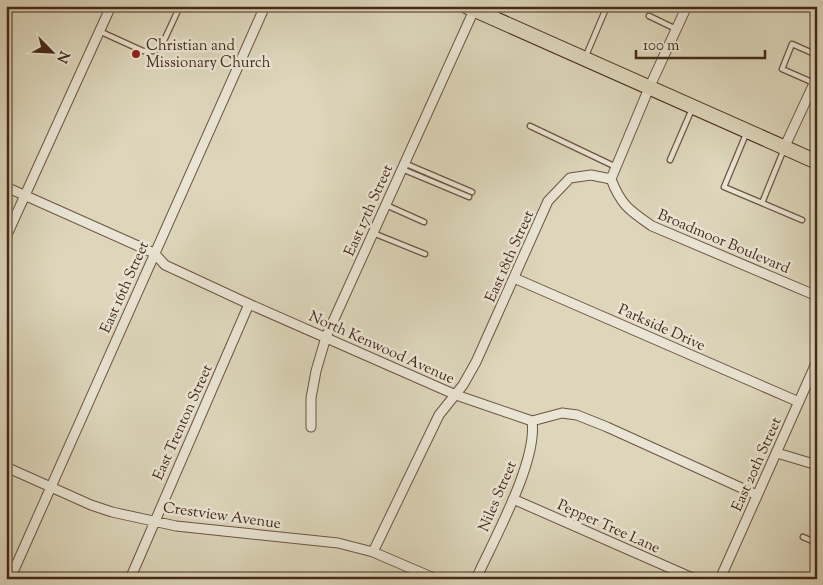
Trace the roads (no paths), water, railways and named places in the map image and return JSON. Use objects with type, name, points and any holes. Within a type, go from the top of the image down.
[{"type":"main road","points":[[470,8],[817,162]]},
{"type":"street","points":[[6,238],[111,6]]},
{"type":"street","name":"East 16th Street","points":[[10,579],[265,6]]},
{"type":"street","points":[[611,179],[649,88],[687,6]]},
{"type":"street","name":"East 17th Street","points":[[311,427],[311,398],[316,371],[326,337],[386,205],[470,8]]},
{"type":"street","points":[[784,148],[815,80]]},
{"type":"street","name":"East 18th Street","points":[[373,552],[426,438],[439,415],[456,394],[476,362],[548,200],[570,178],[591,175],[611,179]]},
{"type":"street","name":"Broadmoor Boulevard","points":[[611,179],[617,195],[627,209],[652,226],[817,296]]},
{"type":"street","name":"North Kenwood Avenue","points":[[6,187],[154,253],[165,265],[249,304],[456,394],[532,421]]},
{"type":"street","name":"Parkside Drive","points":[[514,278],[799,402]]},
{"type":"street","name":"East Trenton Street","points":[[130,579],[249,304]]},
{"type":"street","name":"East 20th Street","points":[[720,579],[817,361]]},
{"type":"street","points":[[532,421],[562,413],[577,415],[757,495]]},
{"type":"street","name":"Niles Street","points":[[476,579],[512,499],[532,445],[532,421]]},
{"type":"street","points":[[777,453],[817,465]]},
{"type":"street","name":"Crestview Avenue","points":[[6,467],[91,505],[112,512],[176,526],[338,544],[373,552],[436,579]]},
{"type":"street","name":"Pepper Tree Lane","points":[[512,499],[695,579]]},
{"type":"lane","points":[[100,31],[143,51],[155,51],[161,47],[180,6]]},
{"type":"lane","points":[[585,59],[607,6]]},
{"type":"lane","points":[[649,16],[676,29]]},
{"type":"lane","points":[[815,80],[782,69],[792,44],[817,55]]},
{"type":"lane","points":[[670,160],[693,107]]},
{"type":"lane","points":[[530,126],[616,167]]},
{"type":"lane","points":[[747,132],[724,187],[802,220]]},
{"type":"lane","points":[[762,203],[784,148]]},
{"type":"lane","points":[[403,166],[472,192]]},
{"type":"lane","points":[[403,166],[469,197]]},
{"type":"lane","points":[[386,205],[424,222]]},
{"type":"lane","points":[[373,233],[425,254]]},
{"type":"lane","points":[[803,537],[817,544]]},
{"type":"place","name":"Christian and Missionary Church","points":[[136,54]]}]
